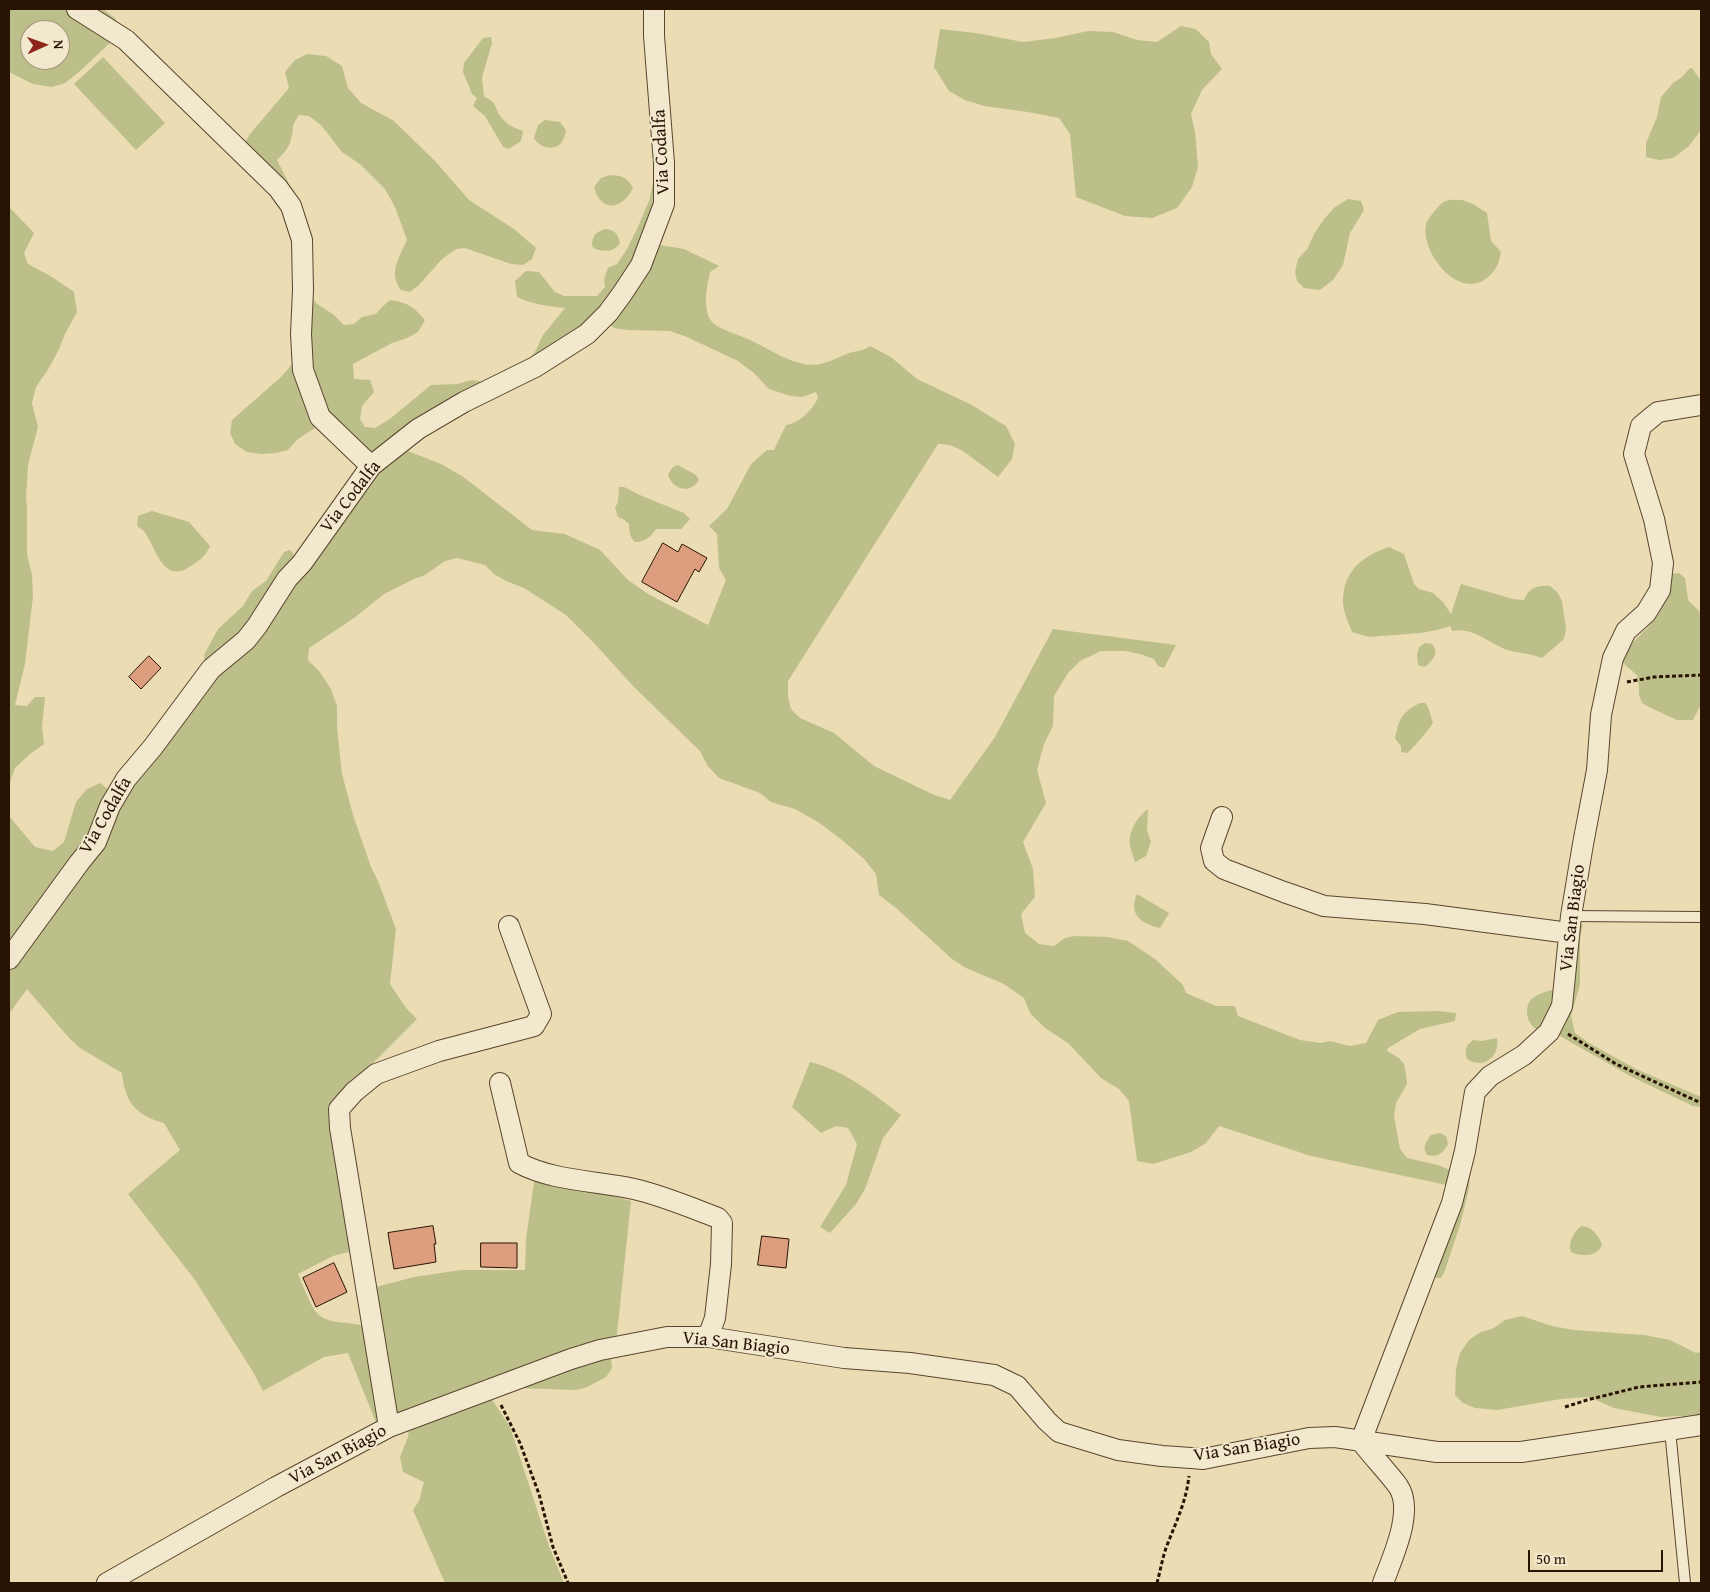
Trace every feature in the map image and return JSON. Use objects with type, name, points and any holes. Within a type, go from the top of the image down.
[{"type":"street","points":[[77,9],[126,40],[278,188],[291,206],[302,240],[303,290],[301,334],[303,370],[320,417],[371,466]]},
{"type":"street","name":"Via Codalfa","points":[[9,959],[96,842],[110,806],[126,779],[211,669],[246,640],[257,626],[287,578],[302,563],[371,466],[418,429],[464,402],[535,367],[586,334],[608,313],[627,287],[641,265],[664,204],[664,163],[654,36],[654,9]]},
{"type":"street","name":"Via San Biagio","points":[[1360,1441],[1452,1203],[1465,1151],[1475,1092],[1490,1076],[1524,1055],[1549,1032],[1562,1006],[1570,924],[1597,770],[1600,715],[1613,658],[1626,631],[1646,614],[1660,590],[1663,563],[1654,519],[1634,454],[1641,426],[1658,412],[1701,405]]},
{"type":"street","points":[[1222,817],[1211,848],[1214,861],[1224,869],[1324,906],[1570,924]]},
{"type":"street","points":[[389,1427],[340,1128],[339,1109],[354,1092],[376,1074],[439,1050],[534,1026],[541,1014],[509,926]]},
{"type":"street","points":[[500,1083],[518,1163],[550,1174],[636,1190],[718,1218],[722,1224],[721,1264],[715,1318],[708,1337]]},
{"type":"street","name":"Via San Biagio","points":[[107,1583],[276,1487],[389,1427],[600,1350],[667,1337],[708,1337],[844,1358],[910,1363],[994,1375],[1017,1386],[1059,1432],[1118,1450],[1162,1456],[1203,1459],[1309,1438],[1335,1437],[1437,1452],[1521,1452],[1701,1425]]},
{"type":"street","points":[[1360,1441],[1399,1488],[1404,1502],[1404,1517],[1397,1544],[1383,1583]]},
{"type":"lane","points":[[1570,924],[1701,917]]},
{"type":"lane","points":[[1670,1430],[1684,1583]]},
{"type":"path","points":[[1607,686],[1654,677],[1701,675]]},
{"type":"path","points":[[1553,1024],[1616,1064],[1701,1103]]},
{"type":"path","points":[[1565,1407],[1639,1388],[1701,1382]]},
{"type":"path","points":[[491,1390],[504,1410],[520,1443],[568,1583]]},
{"type":"path","points":[[1157,1583],[1166,1548],[1187,1494],[1191,1458]]},
{"type":"green space","points":[[9,9],[103,9],[116,19],[113,40],[65,83],[52,87],[33,84],[9,72]]},
{"type":"green space","points":[[1181,26],[1196,29],[1209,42],[1211,54],[1222,69],[1202,90],[1191,114],[1195,132],[1198,167],[1192,187],[1177,208],[1152,218],[1125,216],[1076,197],[1070,134],[1059,118],[984,106],[965,100],[949,91],[934,67],[940,29],[976,33],[1023,42],[1056,38],[1088,31],[1113,32],[1137,40],[1157,42]]},
{"type":"green space","points":[[491,37],[492,43],[482,77],[484,97],[494,103],[506,123],[523,131],[521,141],[509,149],[503,147],[485,116],[473,106],[477,98],[472,94],[463,72],[464,63],[483,38]]},
{"type":"green space","points":[[307,54],[326,56],[342,66],[348,88],[361,103],[394,121],[436,162],[469,200],[514,229],[536,248],[532,259],[523,265],[511,264],[465,248],[456,249],[442,259],[419,285],[410,292],[401,290],[395,277],[395,271],[398,259],[407,240],[395,207],[385,189],[361,165],[342,152],[321,125],[309,116],[299,115],[296,119],[289,145],[277,160],[288,182],[285,188],[244,144],[250,134],[289,88],[285,72],[295,60]]},
{"type":"green space","points":[[103,57],[165,123],[136,150],[74,84]]},
{"type":"green space","points":[[1692,68],[1701,81],[1701,130],[1689,146],[1673,158],[1659,160],[1646,157],[1646,143],[1657,117],[1661,97],[1673,83]]},
{"type":"green space","points":[[545,120],[560,122],[566,130],[562,142],[556,147],[545,147],[534,138],[538,125]]},
{"type":"green space","points":[[658,158],[662,203],[646,243],[596,320],[525,366],[535,352],[543,335],[565,308],[547,306],[517,297],[515,281],[526,271],[539,272],[555,292],[564,296],[597,296],[605,287],[604,279],[608,268],[617,264],[637,229],[649,201]]},
{"type":"green space","points":[[610,175],[624,178],[633,188],[623,201],[618,204],[607,205],[597,195],[594,187],[601,178]]},
{"type":"green space","points":[[1348,199],[1361,201],[1364,210],[1350,233],[1343,265],[1333,280],[1320,290],[1304,288],[1297,281],[1295,272],[1298,259],[1308,248],[1314,234],[1325,218],[1335,207]]},
{"type":"green space","points":[[1448,200],[1462,200],[1473,204],[1487,213],[1491,241],[1501,252],[1493,273],[1476,283],[1464,283],[1453,278],[1443,270],[1429,247],[1426,235],[1426,223],[1440,205]]},
{"type":"green space","points":[[10,208],[34,233],[24,253],[28,264],[74,292],[77,312],[49,368],[36,387],[32,403],[38,427],[28,465],[26,497],[27,554],[32,575],[33,596],[25,664],[15,705],[27,706],[35,697],[45,697],[42,726],[44,744],[15,768],[9,785]]},
{"type":"green space","points":[[605,229],[616,233],[620,243],[615,248],[609,250],[595,249],[592,246],[594,237]]},
{"type":"green space","points":[[660,245],[684,249],[719,266],[710,272],[706,299],[707,313],[714,324],[785,358],[803,364],[824,363],[870,346],[891,357],[917,379],[970,404],[1006,426],[1015,444],[1012,459],[998,477],[963,451],[950,445],[938,444],[788,681],[788,697],[791,709],[800,718],[834,733],[874,766],[932,794],[950,800],[995,737],[1053,629],[1176,645],[1164,668],[1158,666],[1154,659],[1140,654],[1125,651],[1101,651],[1080,661],[1068,673],[1054,696],[1053,726],[1044,744],[1037,770],[1046,803],[1023,842],[1033,869],[1035,897],[1021,914],[1025,933],[1039,944],[1054,946],[1065,938],[1075,936],[1107,937],[1128,941],[1155,959],[1183,985],[1186,993],[1216,1006],[1235,1006],[1238,1016],[1300,1040],[1321,1043],[1330,1041],[1350,1046],[1366,1043],[1378,1020],[1398,1012],[1438,1011],[1456,1013],[1455,1021],[1420,1029],[1388,1048],[1387,1051],[1399,1058],[1404,1064],[1406,1074],[1407,1084],[1396,1103],[1394,1116],[1400,1149],[1407,1158],[1438,1165],[1452,1171],[1451,1186],[1311,1156],[1219,1126],[1206,1143],[1191,1152],[1153,1164],[1137,1161],[1129,1101],[1119,1089],[1101,1078],[1068,1043],[1045,1028],[1030,1013],[1024,998],[1004,984],[966,968],[952,959],[879,895],[876,874],[864,859],[818,822],[795,809],[771,802],[760,793],[719,778],[707,765],[700,751],[634,687],[566,615],[524,588],[494,574],[485,565],[457,558],[445,561],[425,575],[384,594],[354,618],[309,648],[308,660],[319,671],[331,689],[337,706],[337,727],[342,774],[353,815],[371,867],[396,929],[390,984],[406,1008],[417,1019],[334,1102],[356,1250],[333,1256],[298,1274],[312,1306],[325,1319],[358,1324],[370,1328],[379,1430],[348,1353],[324,1357],[263,1391],[195,1280],[128,1194],[180,1150],[164,1123],[146,1116],[133,1106],[123,1083],[122,1073],[80,1048],[27,989],[9,1014],[9,967],[140,770],[360,483],[400,448],[441,464],[462,476],[532,530],[565,534],[600,550],[628,580],[648,594],[708,625],[726,580],[719,568],[717,534],[709,526],[727,509],[751,464],[767,450],[774,450],[786,425],[796,422],[805,415],[818,398],[816,392],[802,397],[791,396],[769,389],[754,373],[738,361],[687,337],[670,331],[614,328],[607,323],[640,279]]},
{"type":"green space","points":[[312,298],[344,325],[354,324],[362,317],[376,314],[390,300],[410,306],[425,320],[418,332],[392,343],[353,364],[354,379],[370,380],[374,392],[362,406],[360,419],[365,427],[375,428],[391,418],[431,385],[457,384],[472,380],[484,382],[372,464],[321,424],[298,439],[288,450],[261,454],[247,452],[235,444],[230,433],[232,420],[281,377],[294,362]]},
{"type":"green space","points":[[678,465],[696,475],[699,480],[695,485],[686,489],[673,483],[668,474],[673,467]]},
{"type":"green space","points":[[619,487],[624,487],[684,513],[690,519],[681,529],[656,529],[647,538],[635,542],[630,534],[629,524],[618,517],[615,508],[618,502]]},
{"type":"green space","points":[[152,511],[189,522],[210,546],[205,555],[182,571],[168,569],[162,564],[145,533],[137,526],[138,516]]},
{"type":"green space","points":[[1389,547],[1404,554],[1414,584],[1419,589],[1433,593],[1443,602],[1451,614],[1461,584],[1513,599],[1524,600],[1534,588],[1550,586],[1557,592],[1562,601],[1566,629],[1564,639],[1542,658],[1511,651],[1468,631],[1452,631],[1450,626],[1420,633],[1369,637],[1352,632],[1343,606],[1346,582],[1350,573],[1363,560]]},
{"type":"green space","points":[[290,550],[293,553],[294,561],[248,632],[205,662],[204,655],[218,629],[243,606],[252,591],[266,581],[284,552]]},
{"type":"green space","points":[[1679,573],[1685,578],[1688,600],[1701,613],[1701,704],[1693,720],[1677,720],[1642,703],[1639,695],[1637,675],[1623,663],[1630,646],[1659,614],[1666,595],[1668,574]]},
{"type":"green space","points":[[1425,643],[1432,644],[1435,654],[1425,667],[1418,665],[1417,655],[1419,647]]},
{"type":"green space","points":[[1420,703],[1425,703],[1428,707],[1433,723],[1407,753],[1401,752],[1401,746],[1395,739],[1398,726],[1402,717]]},
{"type":"green space","points":[[100,783],[111,792],[101,817],[9,950],[9,816],[35,847],[53,851],[64,842],[76,802],[87,789]]},
{"type":"green space","points":[[1148,809],[1147,830],[1151,842],[1146,856],[1135,862],[1130,846],[1130,835],[1140,816]]},
{"type":"green space","points":[[1137,894],[1169,913],[1160,928],[1147,924],[1138,917],[1134,907]]},
{"type":"green space","points":[[1583,924],[1580,938],[1580,985],[1571,1016],[1575,1033],[1636,1069],[1701,1097],[1701,1107],[1693,1106],[1632,1077],[1558,1035],[1574,932]]},
{"type":"green space","points":[[1561,988],[1540,1031],[1536,1029],[1527,1016],[1530,1002],[1539,994]]},
{"type":"green space","points":[[1497,1038],[1496,1051],[1489,1060],[1479,1063],[1467,1059],[1466,1048],[1473,1040],[1482,1041]]},
{"type":"green space","points":[[810,1062],[847,1077],[901,1115],[883,1138],[865,1189],[856,1204],[830,1233],[820,1227],[846,1185],[857,1144],[848,1128],[836,1126],[821,1133],[792,1107]]},
{"type":"green space","points":[[1440,1133],[1446,1136],[1448,1144],[1440,1154],[1434,1156],[1427,1155],[1425,1145],[1431,1135]]},
{"type":"green space","points":[[1467,1164],[1470,1172],[1469,1189],[1460,1225],[1444,1273],[1441,1278],[1436,1278],[1432,1274]]},
{"type":"green space","points":[[535,1175],[631,1201],[616,1343],[611,1356],[612,1368],[606,1377],[577,1390],[516,1388],[491,1398],[510,1427],[549,1546],[564,1583],[445,1583],[413,1510],[419,1501],[424,1482],[403,1472],[400,1457],[408,1437],[410,1418],[397,1421],[376,1287],[414,1277],[461,1270],[525,1270],[526,1239]]},
{"type":"green space","points":[[1581,1226],[1589,1228],[1594,1232],[1602,1244],[1594,1254],[1580,1255],[1571,1252],[1572,1238]]},
{"type":"green space","points":[[1522,1316],[1552,1326],[1574,1330],[1644,1335],[1670,1340],[1696,1353],[1701,1352],[1701,1415],[1661,1417],[1614,1408],[1589,1397],[1561,1399],[1497,1410],[1475,1408],[1463,1403],[1455,1395],[1456,1369],[1460,1353],[1469,1340],[1479,1333],[1494,1328],[1505,1320]]},
{"type":"building","points":[[663,543],[678,552],[682,544],[707,558],[699,572],[695,569],[677,602],[642,582]]},
{"type":"building","points":[[149,656],[161,668],[141,689],[129,677]]},
{"type":"building","points":[[433,1226],[436,1262],[394,1269],[388,1233]]},
{"type":"building","points":[[762,1236],[789,1239],[786,1268],[758,1265]]},
{"type":"building","points":[[481,1243],[517,1243],[517,1268],[481,1267]]},
{"type":"building","points":[[334,1263],[347,1292],[316,1307],[303,1278]]}]
